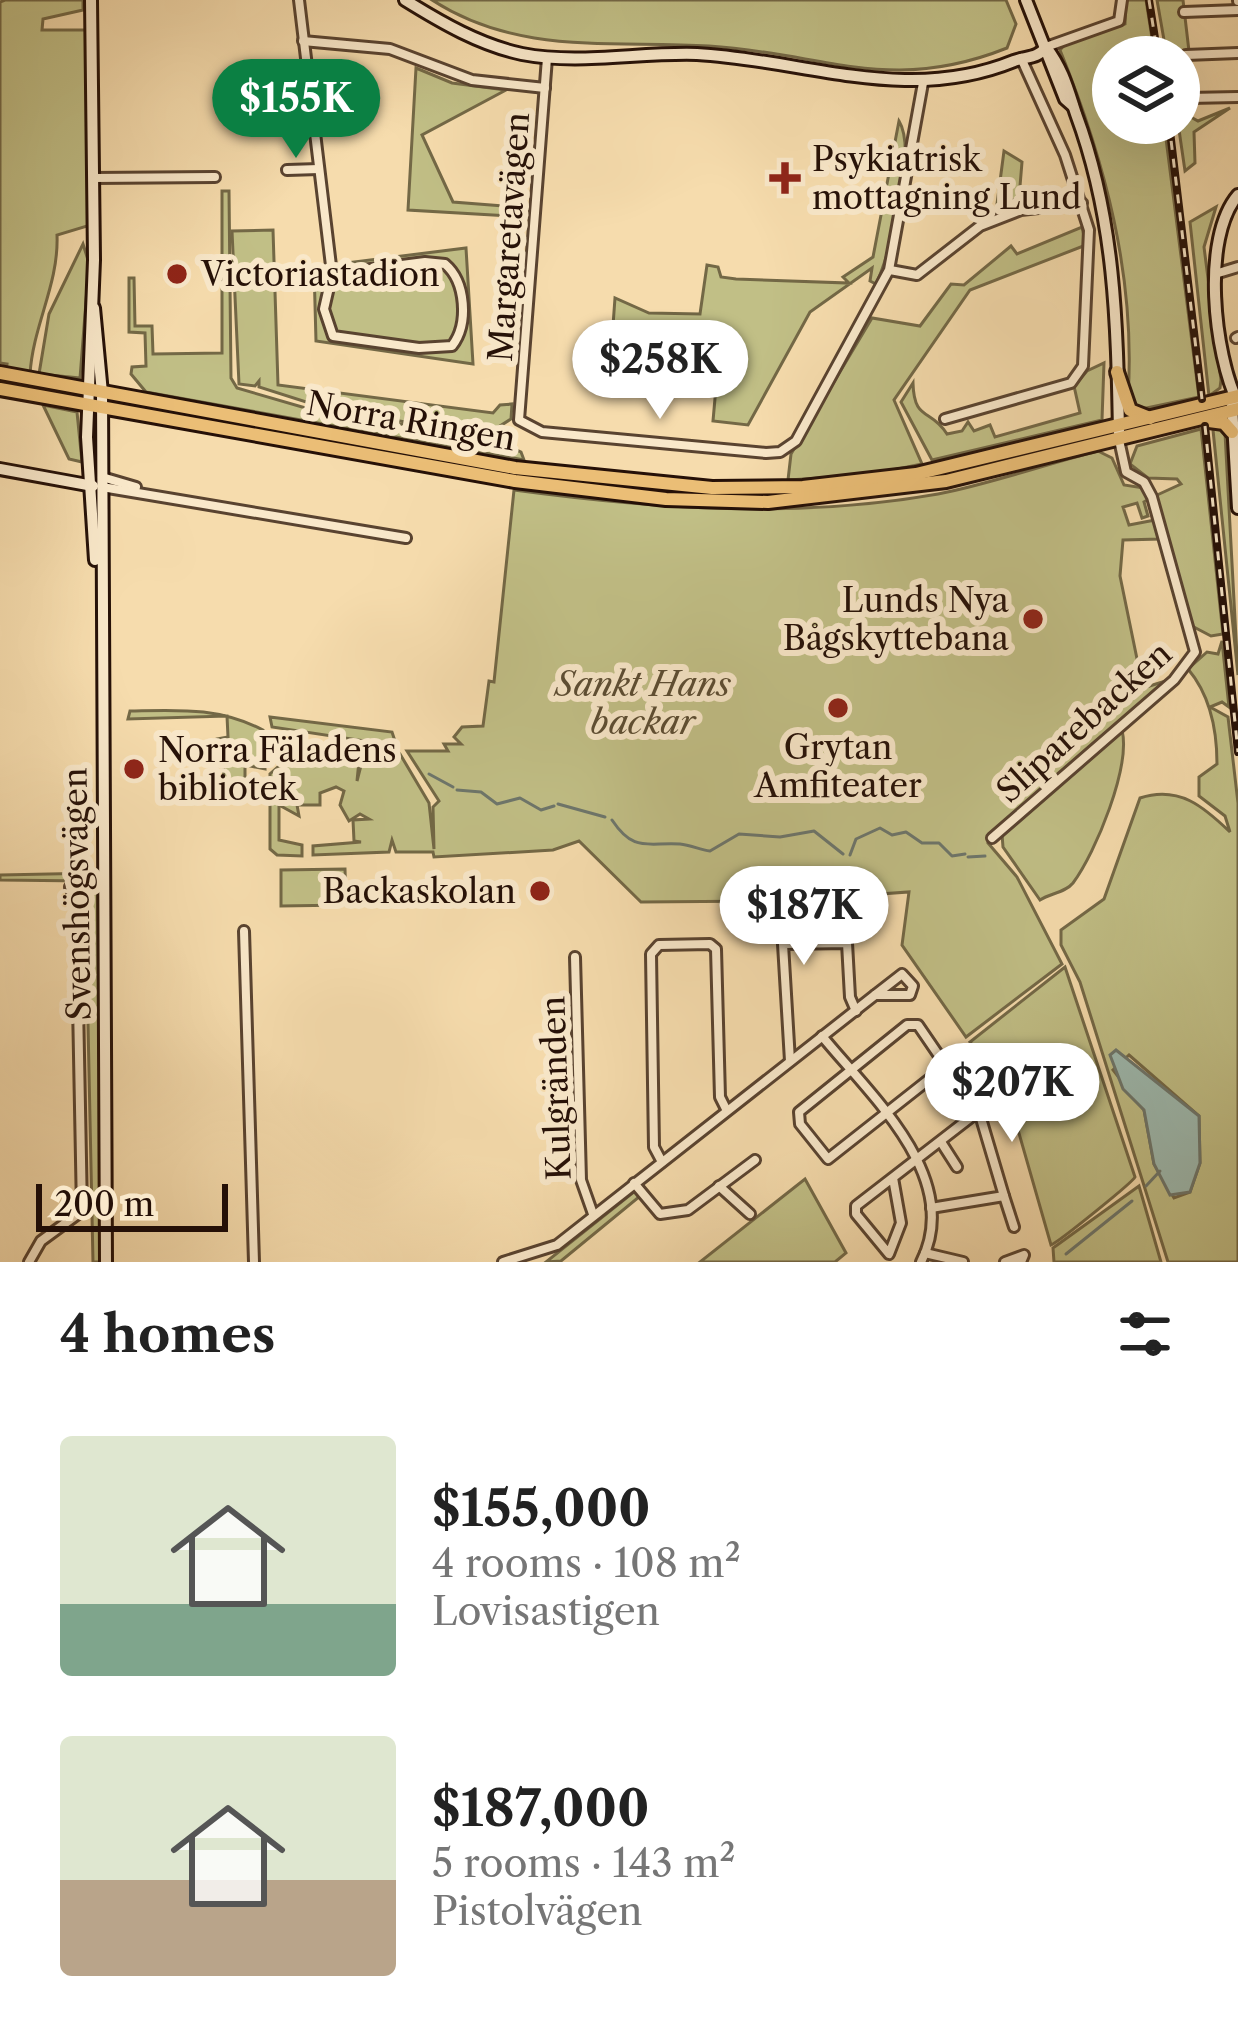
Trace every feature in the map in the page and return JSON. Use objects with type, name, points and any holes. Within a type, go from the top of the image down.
[{"type":"main road","name":"Svenshögsvägen","points":[[91,0],[95,399],[102,482],[99,576],[109,1262]]},
{"type":"main road","points":[[405,0],[484,42],[547,58],[700,55],[871,82],[962,79],[1046,47]]},
{"type":"main road","points":[[1026,0],[1065,99],[1073,106],[1107,211],[1119,433]]},
{"type":"main road","points":[[1238,195],[1218,227],[1214,274],[1236,403],[1232,432],[1238,508]]},
{"type":"main road","points":[[1117,372],[1130,410],[1151,418]]},
{"type":"main road","name":"Norra Ringen","points":[[0,373],[95,399],[528,483],[716,501],[859,496],[946,481],[1119,433],[1178,424],[1236,403]]},
{"type":"main road","name":"Norra Ringen","points":[[0,388],[95,399]]},
{"type":"main road","name":"Svenshögsvägen","points":[[95,399],[88,481],[99,576]]},
{"type":"main road","name":"Norra Ringen","points":[[1119,433],[1151,418],[1236,403]]},
{"type":"main road","points":[[1178,424],[1218,421],[1232,432]]},
{"type":"main road","points":[[0,469],[102,482]]},
{"type":"street","points":[[299,0],[332,274],[324,291],[326,321],[339,339],[441,350],[461,332],[459,281],[445,264],[332,274]]},
{"type":"street","points":[[1046,47],[1122,17],[1122,0]]},
{"type":"street","points":[[1184,12],[1238,4]]},
{"type":"street","points":[[304,41],[390,49],[472,80],[544,88]]},
{"type":"street","points":[[1200,54],[1238,53]]},
{"type":"street","name":"Margaretavägen","points":[[547,58],[519,420],[542,431],[780,452],[796,441],[889,270]]},
{"type":"street","points":[[945,419],[1062,386],[1081,373],[1090,248],[1082,203],[1023,58]]},
{"type":"street","points":[[922,83],[889,270],[917,275],[957,240],[1001,216],[1082,203]]},
{"type":"street","points":[[1200,98],[1238,97]]},
{"type":"street","points":[[287,170],[320,169]]},
{"type":"street","points":[[93,178],[215,176]]},
{"type":"street","points":[[1214,274],[1238,267]]},
{"type":"street","name":"Sliparebacken","points":[[992,838],[1174,680],[1195,652],[1152,497],[1144,482],[1126,472],[1119,433]]},
{"type":"street","points":[[102,482],[406,538]]},
{"type":"street","points":[[28,1262],[41,1241],[82,1211],[76,900],[70,887]]},
{"type":"street","points":[[244,931],[254,1262]]},
{"type":"street","points":[[790,1061],[782,944],[847,943],[850,998],[856,1011]]},
{"type":"street","points":[[662,1162],[654,1147],[651,954],[659,945],[710,944],[716,950],[720,1097],[726,1109]]},
{"type":"street","name":"Kulgränden","points":[[575,957],[581,1180],[593,1214]]},
{"type":"street","points":[[503,1262],[557,1245],[726,1109],[902,974],[914,990],[906,996],[875,995]]},
{"type":"street","points":[[907,1025],[918,1025],[946,1066],[885,1116],[835,1156],[825,1157],[796,1118],[907,1025]]},
{"type":"street","points":[[822,1036],[918,1159],[931,1208],[923,1257],[963,1262]]},
{"type":"street","points":[[893,1178],[901,1223],[890,1254],[855,1210],[893,1178],[980,1115],[1015,1227]]},
{"type":"street","points":[[941,1142],[957,1167]]},
{"type":"street","points":[[634,1184],[666,1216],[688,1210],[755,1160]]},
{"type":"street","points":[[719,1186],[750,1214]]},
{"type":"street","points":[[931,1208],[1004,1196]]},
{"type":"street","points":[[1005,1262],[1024,1255],[1022,1262]]},
{"type":"green space","points":[[83,0],[83,10],[43,19],[42,30],[91,30],[94,224],[57,235],[54,270],[30,374],[6,371],[7,364],[0,363],[0,2]]},
{"type":"green space","points":[[432,0],[1006,0],[1016,24],[1007,48],[965,62],[891,70],[709,46],[532,38],[465,18]]},
{"type":"green space","points":[[1126,0],[1146,0],[1152,36],[1092,36],[1092,138],[1060,50],[1066,43],[1125,24]]},
{"type":"green space","points":[[1157,0],[1183,0],[1187,36],[1163,36]]},
{"type":"green space","points":[[416,68],[452,83],[506,90],[422,135],[453,202],[530,208],[529,217],[408,210]]},
{"type":"green space","points":[[1230,108],[1200,128],[1200,120]]},
{"type":"green space","points":[[899,121],[904,135],[904,177],[895,226],[876,284],[870,281],[872,268],[810,312],[748,425],[713,421],[717,376],[610,367],[615,298],[649,313],[700,314],[707,265],[718,267],[721,277],[736,279],[849,283],[843,277],[873,257]]},
{"type":"green space","points":[[1094,144],[1167,144],[1199,397],[1137,410],[1128,397],[1122,264]]},
{"type":"green space","points":[[1181,144],[1194,144],[1195,163],[1185,171]]},
{"type":"green space","points":[[1004,151],[1022,162],[1019,198],[997,204]]},
{"type":"green space","points":[[222,191],[229,191],[231,378],[237,388],[309,409],[495,440],[521,452],[524,460],[146,392],[131,374],[132,367],[146,366],[145,333],[129,332],[129,278],[134,278],[135,326],[152,326],[153,354],[222,353]]},
{"type":"green space","points":[[1216,207],[1204,247],[1221,380],[1220,388],[1209,396],[1190,222]]},
{"type":"green space","points":[[1082,227],[1086,245],[970,290],[894,400],[922,464],[868,475],[788,480],[791,454],[872,318],[920,326],[951,284],[964,285],[1011,246],[1017,254]]},
{"type":"green space","points":[[273,230],[278,385],[493,413],[500,405],[512,404],[511,419],[492,431],[457,431],[325,408],[259,387],[259,381],[255,386],[239,384],[232,231]]},
{"type":"green space","points":[[83,244],[89,263],[80,378],[39,374],[49,314]]},
{"type":"green space","points":[[466,248],[473,364],[316,341],[314,267]]},
{"type":"green space","points":[[1104,363],[1102,420],[932,460],[901,402],[913,383],[916,404],[947,434],[962,431],[968,422],[974,431],[990,425],[995,437],[1080,413],[1074,386],[1087,371]]},
{"type":"green space","points":[[43,405],[77,412],[82,462],[69,459]]},
{"type":"green space","points":[[1214,426],[1225,433],[1238,675],[1213,430]]},
{"type":"green space","points":[[1201,429],[1223,634],[1211,636],[1192,626],[1155,496],[1181,484],[1177,479],[1148,478],[1130,464],[1137,446]]},
{"type":"green space","name":"Sankt Hans backar","points":[[1098,451],[1112,458],[1124,485],[1144,488],[1149,499],[1144,502],[1148,516],[1142,518],[1137,503],[1123,507],[1129,525],[1155,520],[1160,539],[1123,540],[1120,576],[1143,688],[1169,680],[991,836],[988,843],[1017,877],[1062,964],[966,1037],[902,945],[909,892],[781,901],[641,902],[579,841],[553,850],[434,857],[433,852],[396,852],[392,840],[389,852],[313,855],[313,846],[361,842],[354,841],[353,820],[369,819],[360,814],[349,821],[340,805],[344,791],[336,787],[320,793],[320,805],[297,805],[299,816],[279,805],[279,840],[302,845],[302,856],[277,855],[270,849],[270,774],[306,742],[360,751],[357,781],[364,754],[400,754],[429,803],[434,849],[433,807],[439,801],[407,751],[448,751],[444,744],[461,744],[454,737],[462,727],[483,726],[489,681],[494,682],[514,490],[726,509],[833,507],[938,494]]},
{"type":"green space","points":[[1222,641],[1229,707],[1222,702],[1210,707],[1228,717],[1238,803],[1238,1262],[1168,1262],[1080,982],[1061,945],[1061,930],[1104,899],[1140,798],[1179,796],[1230,832],[1225,816],[1199,796],[1199,777],[1217,764],[1217,752],[1207,702],[1188,669],[1207,652],[1218,654]],"holes":[[[1129,1055],[1199,1116],[1200,1163],[1190,1192],[1174,1198],[1154,1164],[1144,1110],[1113,1070]]]},
{"type":"green space","points":[[130,711],[182,711],[225,716],[128,719]]},
{"type":"green space","points":[[227,716],[263,730],[265,769],[250,766],[245,747],[245,784],[224,784],[223,748],[217,747],[217,739],[228,737]]},
{"type":"green space","points":[[270,717],[392,732],[395,741],[391,745],[272,727]]},
{"type":"green space","points":[[1122,730],[1117,786],[1092,851],[1070,886],[1040,900],[1003,847],[1002,834]]},
{"type":"green space","points":[[345,869],[346,905],[281,906],[281,870]]},
{"type":"green space","points":[[97,873],[103,1262],[93,1262],[85,881],[0,880],[0,875]]},
{"type":"green space","points":[[1065,967],[1135,1177],[1051,1245],[1006,1088],[970,1042]]},
{"type":"green space","points":[[805,1179],[846,1253],[835,1262],[700,1262]]},
{"type":"green space","points":[[1139,1186],[1161,1262],[1054,1262],[1053,1248]]},
{"type":"green space","points":[[635,1191],[639,1197],[561,1261],[546,1262]]},
{"type":"water","points":[[1116,1050],[1199,1116],[1200,1163],[1190,1192],[1170,1195],[1154,1164],[1144,1110],[1123,1089],[1110,1055]]},
{"type":"waterway","points":[[429,774],[453,787]]},
{"type":"waterway","points":[[457,790],[481,792],[497,804],[520,798],[541,810],[554,806]]},
{"type":"waterway","points":[[558,804],[605,817]]},
{"type":"waterway","points":[[612,820],[627,837],[642,844],[680,844],[710,851],[739,834],[780,837],[814,831],[843,854]]},
{"type":"waterway","points":[[850,855],[856,839],[880,828],[892,835],[906,832],[922,843],[939,843],[952,856],[965,854]]},
{"type":"waterway","points":[[968,857],[985,856]]},
{"type":"waterway","points":[[1146,1186],[1160,1171]]},
{"type":"waterway","points":[[1066,1254],[1132,1201]]},
{"type":"railway","points":[[1149,0],[1155,36]]},
{"type":"railway","points":[[1172,144],[1202,399]]},
{"type":"railway","points":[[1205,426],[1238,752]]},
{"type":"place","name":"Psykiatrisk mottagning Lund","points":[[785,178]]},
{"type":"place","name":"Victoriastadion","points":[[177,274]]},
{"type":"place","name":"Lunds Nya Bågskyttebana","points":[[1033,619]]},
{"type":"place","name":"Grytan Amfiteater","points":[[838,708]]},
{"type":"place","name":"Norra Fäladens bibliotek","points":[[134,769]]},
{"type":"place","name":"Backaskolan","points":[[540,891]]}]
